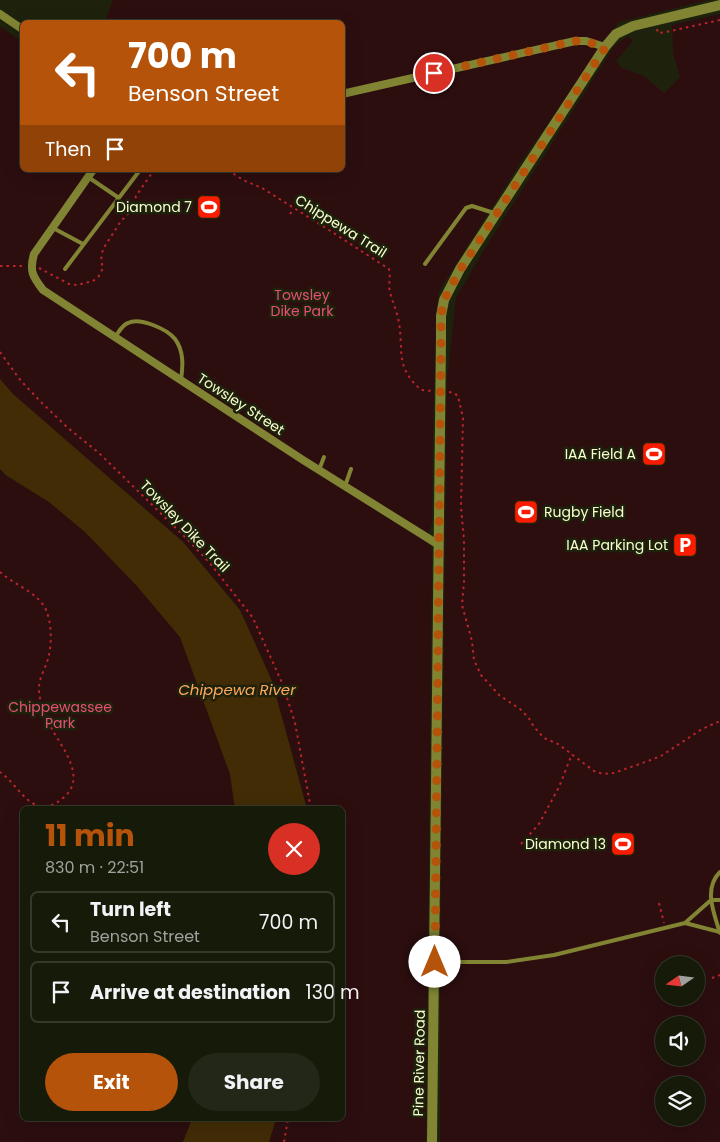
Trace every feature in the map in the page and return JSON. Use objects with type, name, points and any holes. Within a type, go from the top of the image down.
[{"type":"street","name":"Pine River Road","points":[[432,1142],[441,316],[444,300],[460,270],[496,214],[616,34],[633,26],[720,5]]},
{"type":"street","points":[[0,14],[20,28]]},
{"type":"street","points":[[345,93],[575,41],[586,41],[605,48]]},
{"type":"street","points":[[54,228],[90,173]]},
{"type":"street","name":"Towsley Street","points":[[54,228],[34,254],[30,266],[35,279],[43,290],[319,470],[439,545]]},
{"type":"lane","points":[[64,269],[138,172]]},
{"type":"lane","points":[[90,173],[119,198]]},
{"type":"lane","points":[[425,264],[466,208],[472,206],[496,214]]},
{"type":"lane","points":[[54,228],[83,244]]},
{"type":"lane","points":[[115,337],[129,322],[140,322],[152,324],[174,338],[184,362],[181,380]]},
{"type":"lane","points":[[319,470],[324,457]]},
{"type":"lane","points":[[345,486],[351,469]]},
{"type":"lane","points":[[720,872],[715,877],[710,890],[720,933]]},
{"type":"lane","points":[[435,962],[531,960],[685,923],[711,900],[720,900]]},
{"type":"lane","points":[[685,923],[720,933]]},
{"type":"path","points":[[656,21],[658,33],[720,20]]},
{"type":"path","name":"Chippewa Trail","points":[[231,172],[243,180],[262,188],[389,269],[389,284],[398,318],[401,356],[408,376],[421,390],[454,393],[458,396],[463,418],[461,506],[464,540],[464,582],[462,605],[472,641],[476,667],[490,686],[499,695],[520,709],[544,738],[603,774],[634,768],[661,756],[702,729],[720,721]]},
{"type":"path","points":[[290,214],[294,209]]},
{"type":"path","points":[[53,275],[58,270],[64,269]]},
{"type":"path","name":"Towsley Dike Trail","points":[[0,352],[21,381],[42,403],[68,428],[99,453],[209,562],[253,618],[283,684],[295,722],[310,806]]},
{"type":"path","points":[[0,572],[38,598],[46,609],[50,624],[49,658],[41,677],[39,691],[52,728],[71,761],[74,774],[72,785],[66,796],[57,803],[48,806]]},
{"type":"path","points":[[521,844],[540,824],[559,787],[572,754]]},
{"type":"path","points":[[0,772],[6,776],[24,798],[34,805],[40,806]]},
{"type":"path","points":[[659,903],[665,928]]},
{"type":"path","points":[[712,978],[720,975]]},
{"type":"path","points":[[284,1142],[288,1121]]},
{"type":"green space","name":"Towsley Dike Park","points":[[113,0],[708,0],[619,22],[519,165],[439,291],[436,316],[432,524],[425,541],[431,546],[432,554],[426,1142],[269,1142],[275,1121],[345,1121],[345,806],[306,806],[272,681],[240,610],[183,542],[13,394],[0,379],[0,26],[20,41],[20,172],[345,172],[345,20],[106,20]]},
{"type":"green space","points":[[720,14],[720,1142],[440,1142],[440,962],[447,379],[456,298],[485,248],[615,45],[628,36],[633,41],[616,61],[622,68],[644,76],[664,93],[680,77],[673,53],[672,25]]},
{"type":"green space","name":"Chippewassee Park","points":[[0,469],[6,476],[49,502],[85,532],[136,585],[180,637],[230,774],[235,806],[20,806],[20,1121],[191,1121],[183,1142],[0,1142]]},
{"type":"water","name":"Chippewa River","points":[[0,379],[13,394],[183,542],[240,610],[272,681],[306,806],[235,806],[230,774],[180,637],[136,585],[85,532],[49,502],[6,475],[0,469]]},
{"type":"water","points":[[191,1121],[275,1121],[269,1142],[183,1142]]},
{"type":"place","name":"Diamond 7","points":[[209,207]]},
{"type":"place","name":"IAA Field A","points":[[654,454]]},
{"type":"place","name":"Rugby Field","points":[[526,512]]},
{"type":"place","name":"IAA Parking Lot","points":[[685,545]]},
{"type":"place","name":"Diamond 13","points":[[623,844]]},
{"type":"route","points":[[434,73],[575,41],[586,41],[605,48],[460,270],[444,300],[441,316],[435,962]]}]
